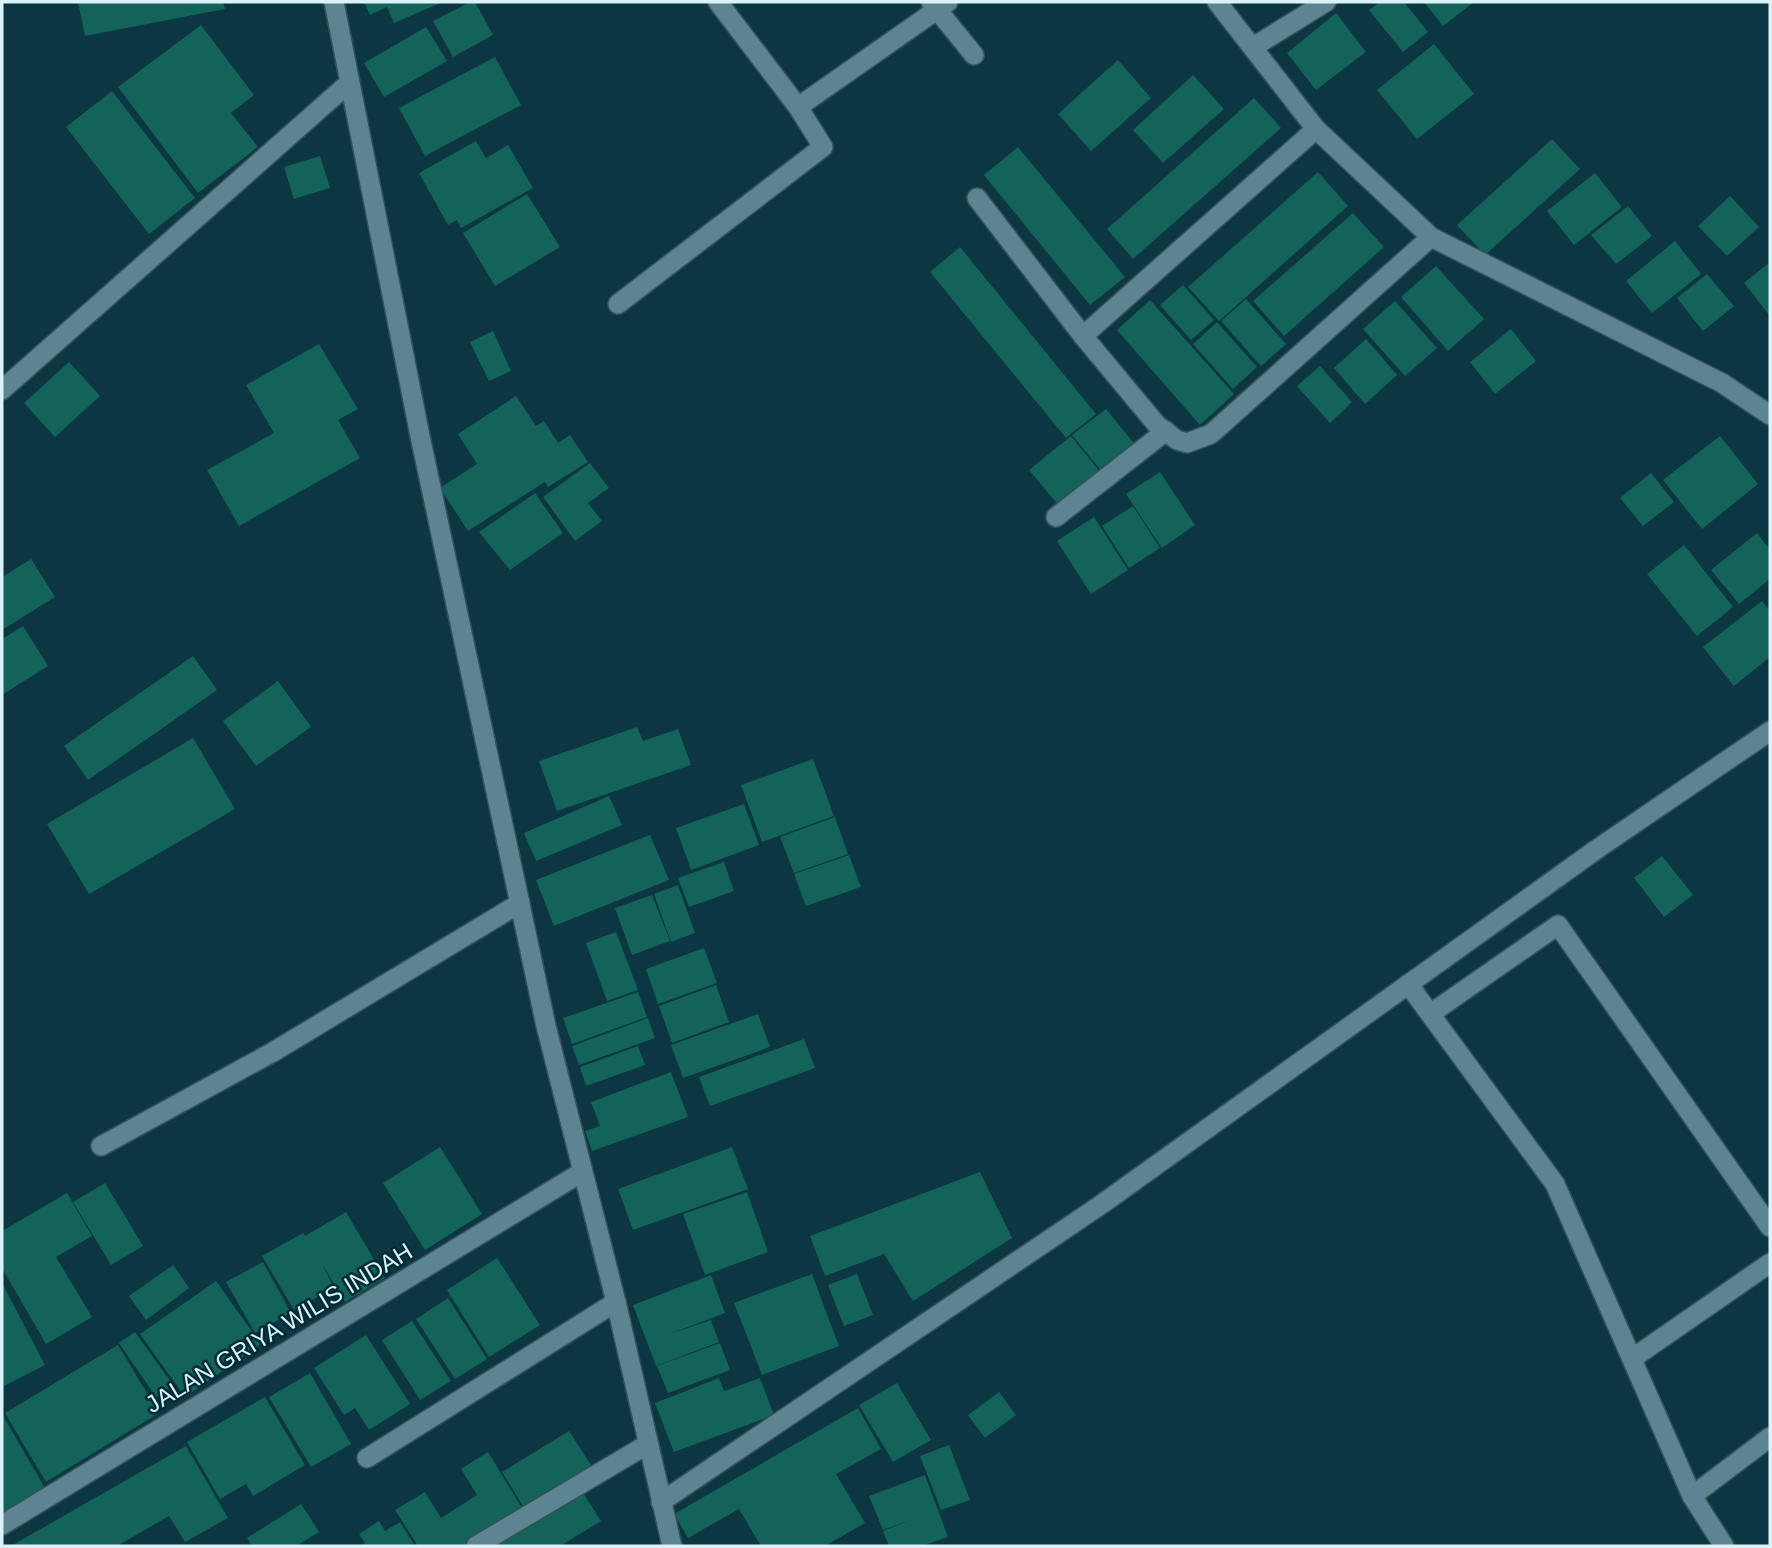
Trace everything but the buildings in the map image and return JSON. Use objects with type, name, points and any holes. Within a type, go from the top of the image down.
[{"type":"street","points":[[334,2],[420,436],[520,904],[672,1546]]},
{"type":"street","points":[[618,304],[823,147],[797,107],[718,2]]},
{"type":"street","points":[[1217,2],[1317,129],[1431,237],[1723,383],[1770,415]]},
{"type":"street","points":[[1253,47],[1326,2]]},
{"type":"street","points":[[797,107],[939,5],[974,55]]},
{"type":"street","points":[[2,390],[349,83]]},
{"type":"street","points":[[1083,336],[1317,129]]},
{"type":"street","points":[[977,198],[1083,336],[1166,431],[1177,440],[1187,443],[1211,434],[1431,237]]},
{"type":"street","points":[[1056,517],[1166,431]]},
{"type":"street","points":[[661,1502],[1102,1204],[1597,849],[1770,731]]},
{"type":"street","points":[[101,1146],[273,1052],[520,904]]},
{"type":"street","points":[[1430,1014],[1558,925],[1770,1227]]},
{"type":"street","points":[[1408,984],[1555,1184],[1692,1496],[1724,1546]]},
{"type":"street","name":"JALAN GRIYA WILIS INDAH","points":[[2,1525],[582,1172]]},
{"type":"street","points":[[1633,1358],[1770,1264]]},
{"type":"street","points":[[368,1458],[616,1302]]},
{"type":"street","points":[[1692,1496],[1770,1437]]},
{"type":"street","points":[[476,1546],[648,1444]]}]
